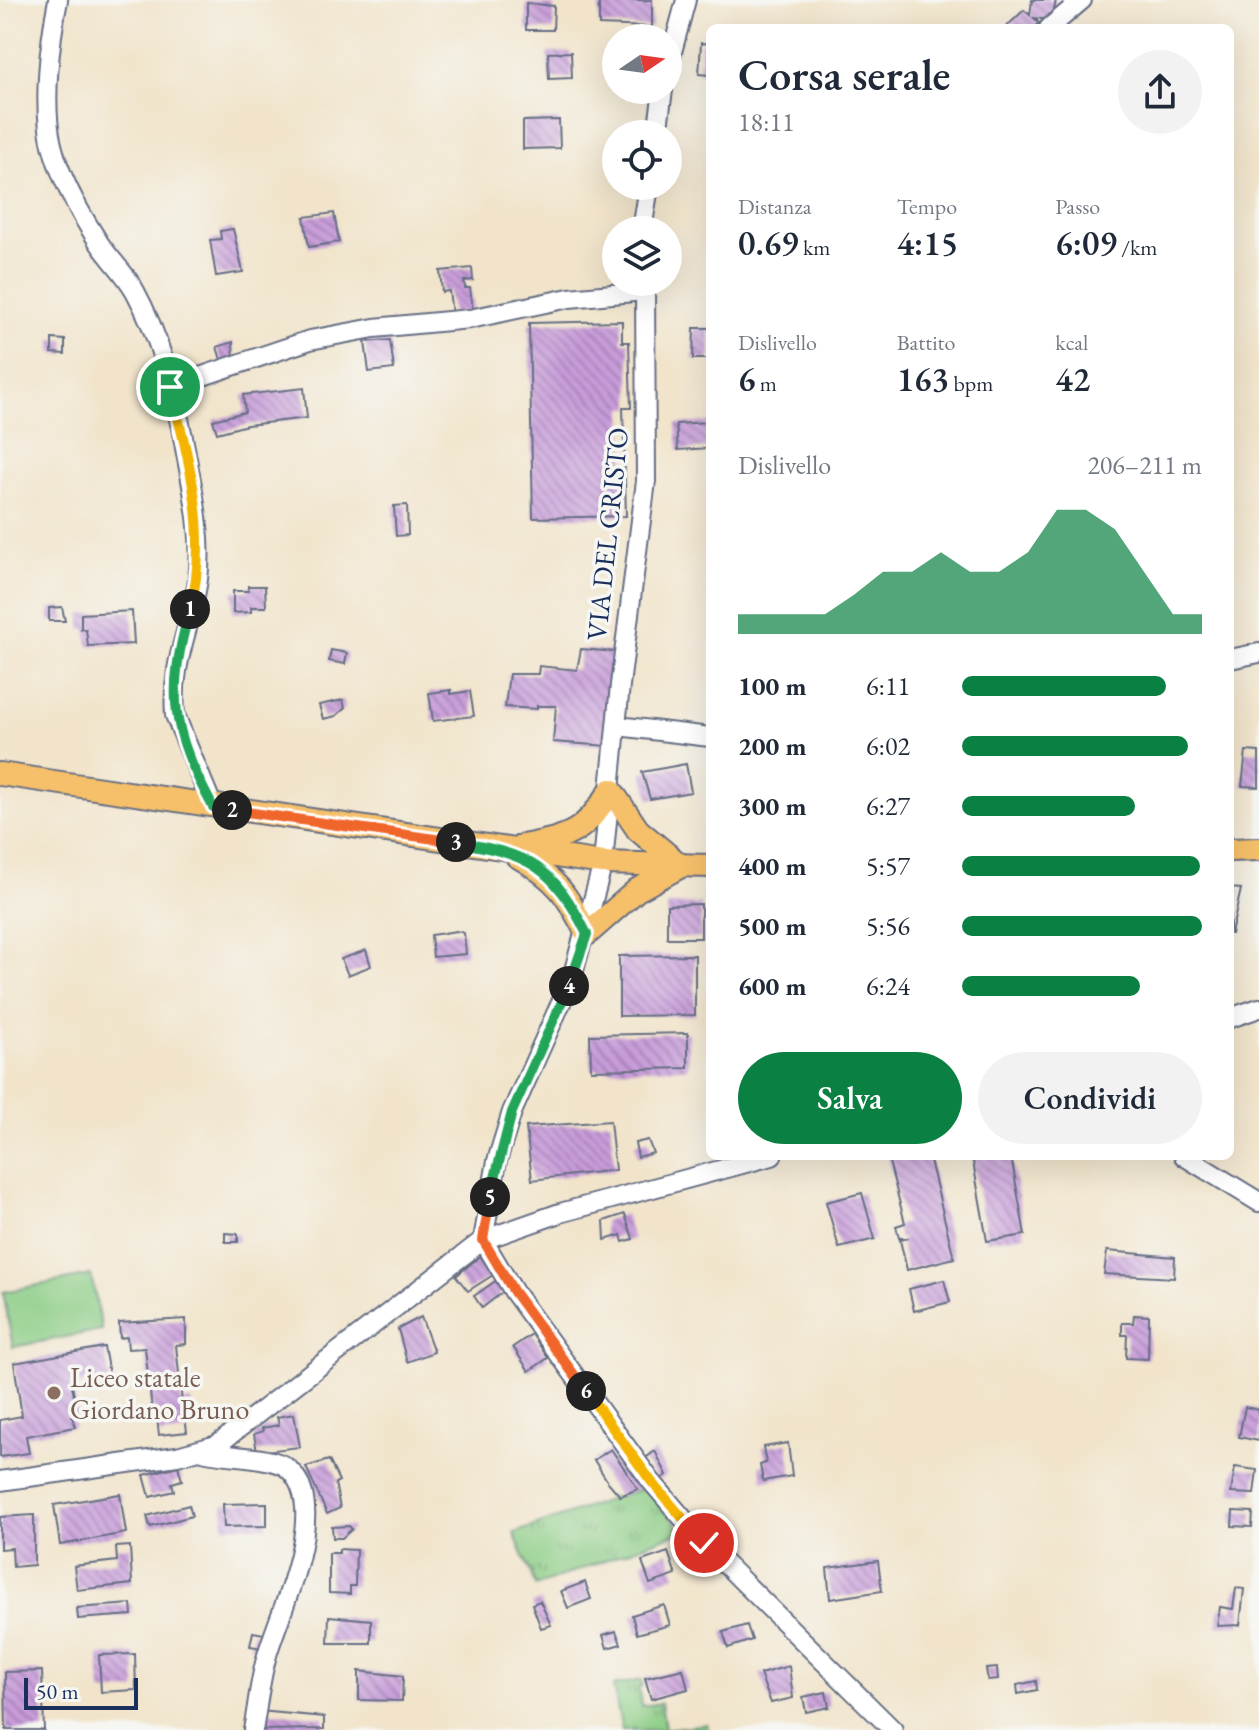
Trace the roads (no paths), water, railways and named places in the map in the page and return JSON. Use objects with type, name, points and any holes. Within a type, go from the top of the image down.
[{"type":"main road","points":[[0,774],[603,863],[706,866]]},
{"type":"main road","points":[[506,850],[575,834],[596,814],[611,790],[638,830],[681,866]]},
{"type":"main road","points":[[1234,850],[1259,849]]},
{"type":"main road","points":[[506,850],[549,874],[563,889],[587,934],[637,890],[681,866]]},
{"type":"street","points":[[58,0],[48,119],[51,143],[87,224],[140,301],[170,387],[189,467],[199,531],[198,579],[177,655],[175,715],[213,807]]},
{"type":"street","points":[[680,24],[686,0]]},
{"type":"street","points":[[1054,24],[1082,0]]},
{"type":"street","points":[[170,387],[297,342],[374,328],[470,319],[602,293]]},
{"type":"street","name":"VIA DEL CRISTO","points":[[483,1240],[497,1161],[512,1112],[557,1016],[587,934],[603,863],[620,685],[646,481],[645,296]]},
{"type":"street","points":[[1234,658],[1259,653]]},
{"type":"street","points":[[618,726],[706,737]]},
{"type":"street","points":[[1234,1017],[1259,1008]]},
{"type":"street","points":[[0,1481],[203,1451],[227,1439],[483,1240],[560,1213],[757,1160]]},
{"type":"street","points":[[1191,1160],[1259,1202]]},
{"type":"street","points":[[483,1240],[514,1292],[668,1502],[704,1543],[893,1730]]},
{"type":"street","points":[[203,1451],[230,1458],[279,1463],[294,1476],[302,1496],[305,1530],[301,1554],[267,1655],[253,1730]]},
{"type":"place","name":"Liceo statale Giordano Bruno","points":[[54,1393]]}]
